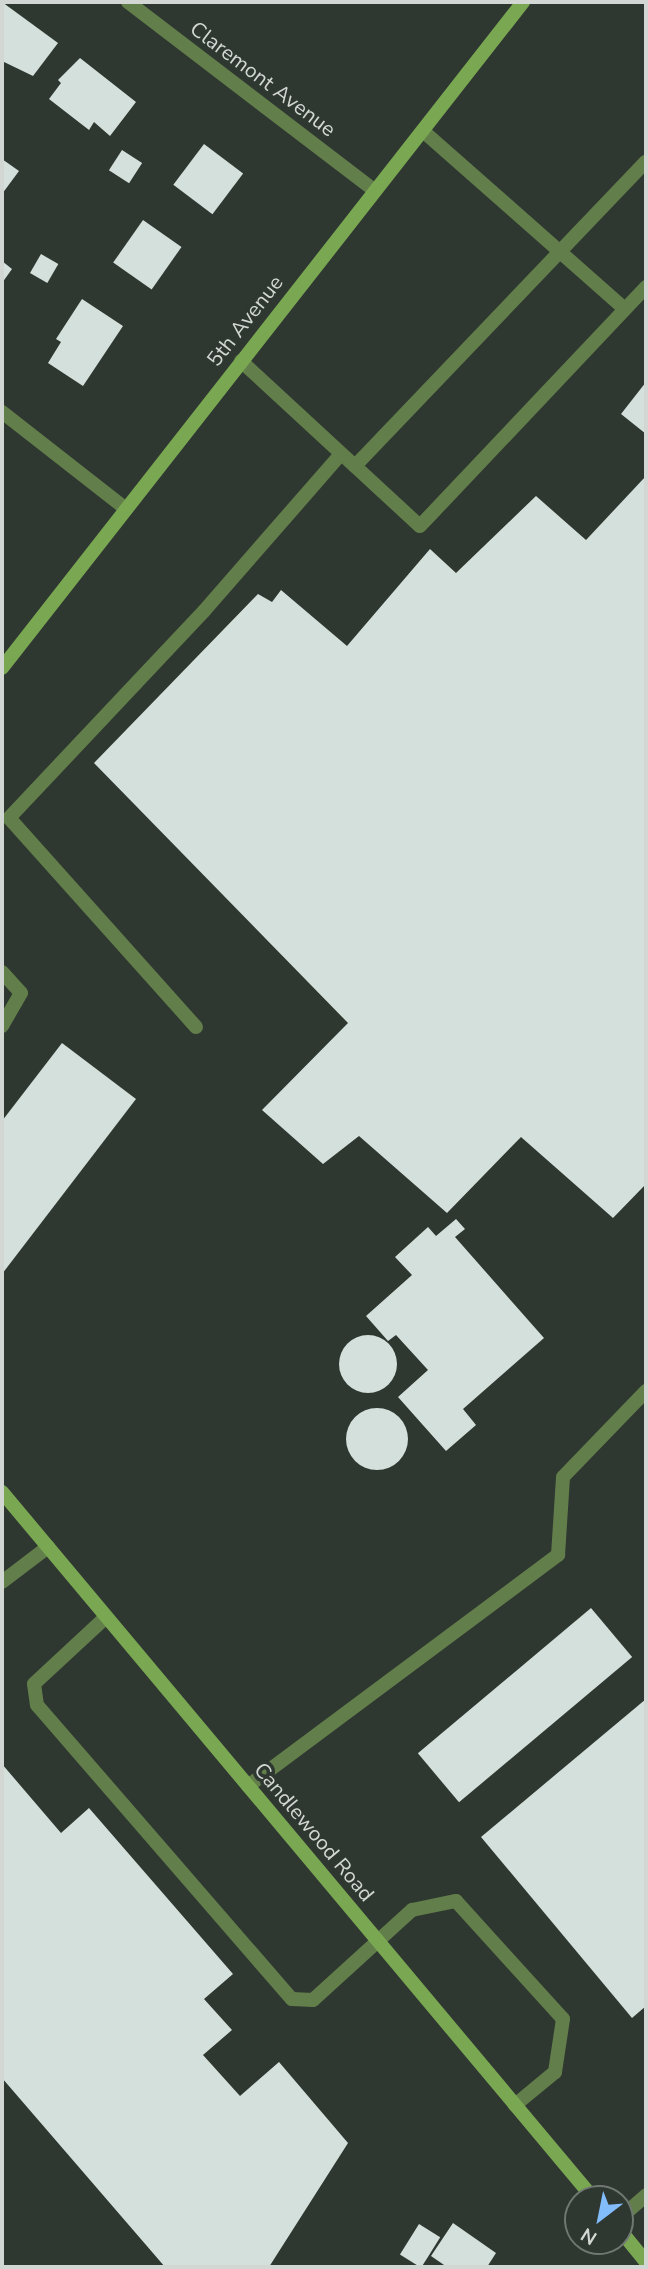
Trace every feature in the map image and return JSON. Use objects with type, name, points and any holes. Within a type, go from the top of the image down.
[{"type":"street","name":"Claremont Avenue","points":[[128,2],[374,190]]},
{"type":"street","name":"5th Avenue","points":[[2,668],[523,2]]},
{"type":"street","points":[[423,131],[556,251],[625,309]]},
{"type":"street","points":[[355,466],[556,251],[646,162]]},
{"type":"street","points":[[241,361],[420,526],[646,288]]},
{"type":"street","points":[[2,412],[126,509]]},
{"type":"street","points":[[196,1027],[9,818],[204,611],[341,454]]},
{"type":"street","points":[[2,972],[21,993],[2,1026]]},
{"type":"street","points":[[248,1786],[558,1555],[564,1477],[646,1391]]},
{"type":"street","name":"Candlewood Road","points":[[2,1492],[582,2185]]},
{"type":"street","points":[[2,1582],[48,1547]]},
{"type":"street","points":[[106,1616],[34,1684],[37,1705],[292,1999],[313,2000],[412,1910],[456,1901],[563,2019],[555,2072],[515,2105]]},
{"type":"street","points":[[634,2247],[646,2262]]},
{"type":"building","points":[[2,2],[58,43],[33,76],[2,61]]},
{"type":"building","points":[[80,58],[136,102],[110,136],[94,122],[89,130],[49,99],[61,83],[58,80]]},
{"type":"building","points":[[204,144],[243,173],[212,214],[173,185]]},
{"type":"building","points":[[122,150],[142,163],[129,183],[109,170]]},
{"type":"building","points":[[2,159],[19,171],[2,194]]},
{"type":"building","points":[[143,220],[182,247],[152,290],[113,263]]},
{"type":"building","points":[[41,254],[58,264],[47,283],[30,273]]},
{"type":"building","points":[[2,261],[12,269],[2,283]]},
{"type":"building","points":[[82,299],[123,326],[83,386],[48,363],[61,342],[56,339]]},
{"type":"building","points":[[646,382],[646,434],[621,414]]},
{"type":"building","points":[[646,476],[646,1184],[613,1218],[521,1137],[447,1213],[359,1136],[323,1164],[262,1110],[348,1023],[94,763],[258,594],[272,602],[281,590],[347,646],[430,549],[456,573],[536,496],[586,540]]},
{"type":"building","points":[[62,1043],[136,1099],[2,1274],[2,1121]]},
{"type":"building","points":[[456,1219],[465,1229],[455,1237],[544,1338],[463,1409],[476,1425],[446,1451],[398,1397],[428,1370],[396,1335],[388,1341],[366,1316],[412,1275],[395,1257],[428,1227],[436,1236]]},
{"type":"building","points":[[368,1335],[379,1337],[392,1348],[397,1364],[395,1375],[384,1388],[368,1393],[357,1391],[344,1380],[339,1364],[341,1353],[352,1340]]},
{"type":"building","points":[[371,1408],[383,1408],[399,1417],[406,1427],[406,1451],[399,1461],[383,1470],[371,1470],[360,1465],[351,1456],[346,1445],[346,1433],[351,1422],[360,1413]]},
{"type":"building","points":[[591,1608],[632,1657],[459,1802],[418,1753]]},
{"type":"building","points":[[646,1699],[646,2006],[632,2018],[481,1837]]},
{"type":"building","points":[[2,1764],[61,1833],[89,1808],[233,1974],[204,1999],[232,2030],[203,2055],[240,2096],[279,2062],[348,2143],[269,2267],[165,2267],[2,2078]]},
{"type":"building","points":[[453,2223],[496,2253],[487,2267],[447,2267],[431,2256]]},
{"type":"building","points":[[419,2224],[440,2237],[422,2267],[400,2255]]}]
